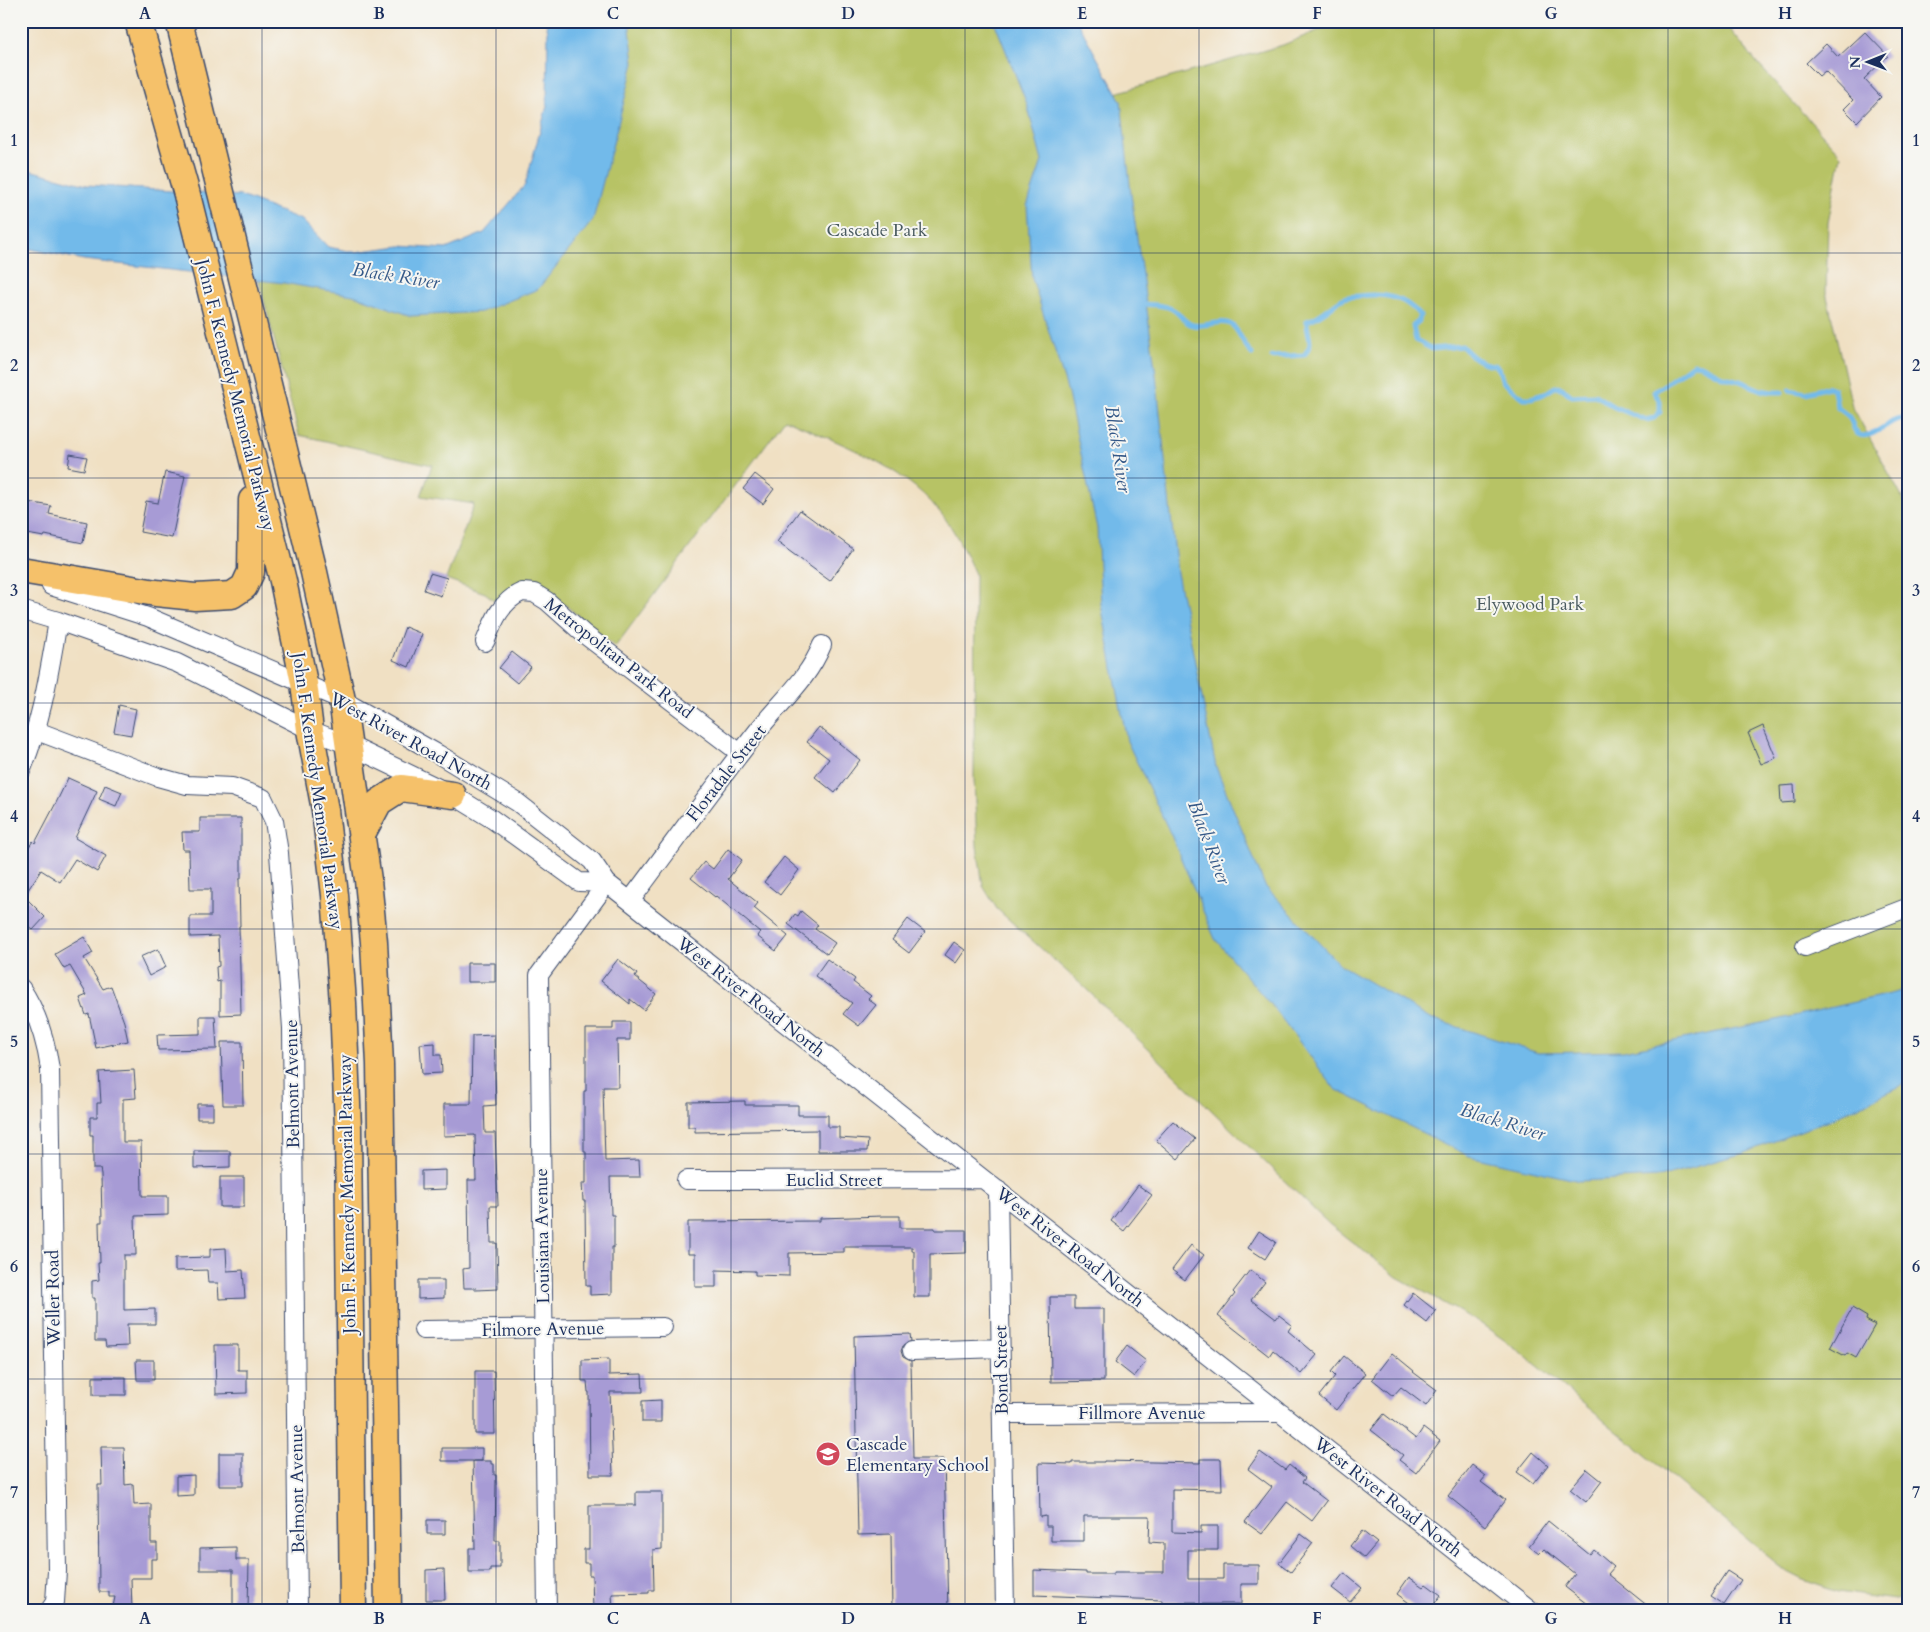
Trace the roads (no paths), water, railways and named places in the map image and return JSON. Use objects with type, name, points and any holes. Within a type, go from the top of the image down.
[{"type":"highway","name":"John F. Kennedy Memorial Parkway","points":[[138,21],[186,191],[283,581],[304,684],[324,810],[335,895],[343,1003],[348,1128],[353,1611]]},
{"type":"highway","name":"John F. Kennedy Memorial Parkway","points":[[179,21],[314,572],[342,700],[362,834],[374,942],[380,1064],[388,1611]]},
{"type":"highway","points":[[21,570],[156,593],[195,597],[232,595],[244,587],[251,572],[252,461]]},
{"type":"highway","points":[[362,834],[379,802],[401,788],[453,796]]},
{"type":"street","name":"West River Road North","points":[[21,578],[62,589],[148,617],[342,700],[438,754],[517,802],[592,861],[607,883],[1532,1611]]},
{"type":"street","name":"Metropolitan Park Road","points":[[485,642],[497,616],[508,601],[522,592],[534,593],[547,601],[584,634],[740,753]]},
{"type":"street","name":"West River Road North","points":[[21,610],[58,621],[176,663],[310,730],[349,745],[453,796],[492,819],[579,882],[607,883]]},
{"type":"street","points":[[21,771],[37,731],[46,692],[58,621]]},
{"type":"street","name":"Floradale Street","points":[[630,901],[740,753],[798,686],[822,644]]},
{"type":"street","name":"Belmont Avenue","points":[[37,731],[158,777],[187,785],[232,787],[263,798],[274,821],[279,854],[292,1028],[298,1611]]},
{"type":"street","name":"Louisiana Avenue","points":[[547,1611],[539,975],[607,883]]},
{"type":"street","points":[[1805,947],[1909,906]]},
{"type":"street","name":"Weller Road","points":[[21,988],[32,1007],[44,1038],[50,1069],[58,1571],[55,1602],[49,1611]]},
{"type":"street","name":"Euclid Street","points":[[686,1180],[983,1179]]},
{"type":"street","name":"Bond Street","points":[[998,1190],[1005,1611]]},
{"type":"street","name":"Filmore Avenue","points":[[423,1330],[663,1327]]},
{"type":"street","points":[[912,1351],[1001,1348]]},
{"type":"street","name":"Fillmore Avenue","points":[[1002,1414],[1281,1413]]},
{"type":"water","name":"Black River","points":[[545,21],[629,21],[634,63],[593,220],[538,289],[481,312],[411,316],[353,295],[284,283],[84,260],[21,247],[21,168],[87,185],[241,196],[302,220],[328,247],[354,252],[400,246],[446,249],[484,233],[525,185],[547,106],[548,30]]},
{"type":"water","name":"Black River","points":[[994,21],[1077,21],[1121,101],[1131,194],[1156,375],[1177,573],[1216,767],[1265,886],[1339,964],[1430,1018],[1538,1053],[1624,1051],[1781,1019],[1898,992],[1909,987],[1909,1082],[1836,1117],[1744,1153],[1659,1177],[1580,1181],[1469,1156],[1335,1089],[1276,1011],[1215,939],[1171,835],[1127,741],[1101,604],[1097,528],[1067,389],[1032,278],[1027,206],[1042,161],[1027,104]]},
{"type":"waterway","points":[[1272,357],[1304,355],[1308,350],[1310,342],[1307,321],[1318,316],[1346,297],[1376,295],[1392,297],[1408,304],[1414,309],[1420,316],[1419,321],[1413,326],[1416,340],[1432,349],[1462,346],[1477,359],[1495,365],[1499,369],[1503,382],[1524,398],[1544,394],[1555,387],[1562,388],[1572,396],[1595,395],[1614,407],[1646,420],[1654,418],[1660,412],[1660,401],[1654,392],[1693,364],[1701,365],[1724,377],[1740,381],[1761,390],[1782,392]]},
{"type":"waterway","points":[[1141,304],[1169,307],[1193,325],[1228,323],[1237,331],[1252,354]]},
{"type":"waterway","points":[[1790,390],[1806,393],[1829,387],[1834,389],[1837,407],[1848,416],[1856,433],[1862,436],[1876,432],[1894,421],[1909,416]]},
{"type":"place","name":"Cascade Elementary School","points":[[828,1454]]},
{"type":"park label","name":"Cascade Park","points":[[877,230]]},
{"type":"park label","name":"Elywood Park","points":[[1530,604]]}]
